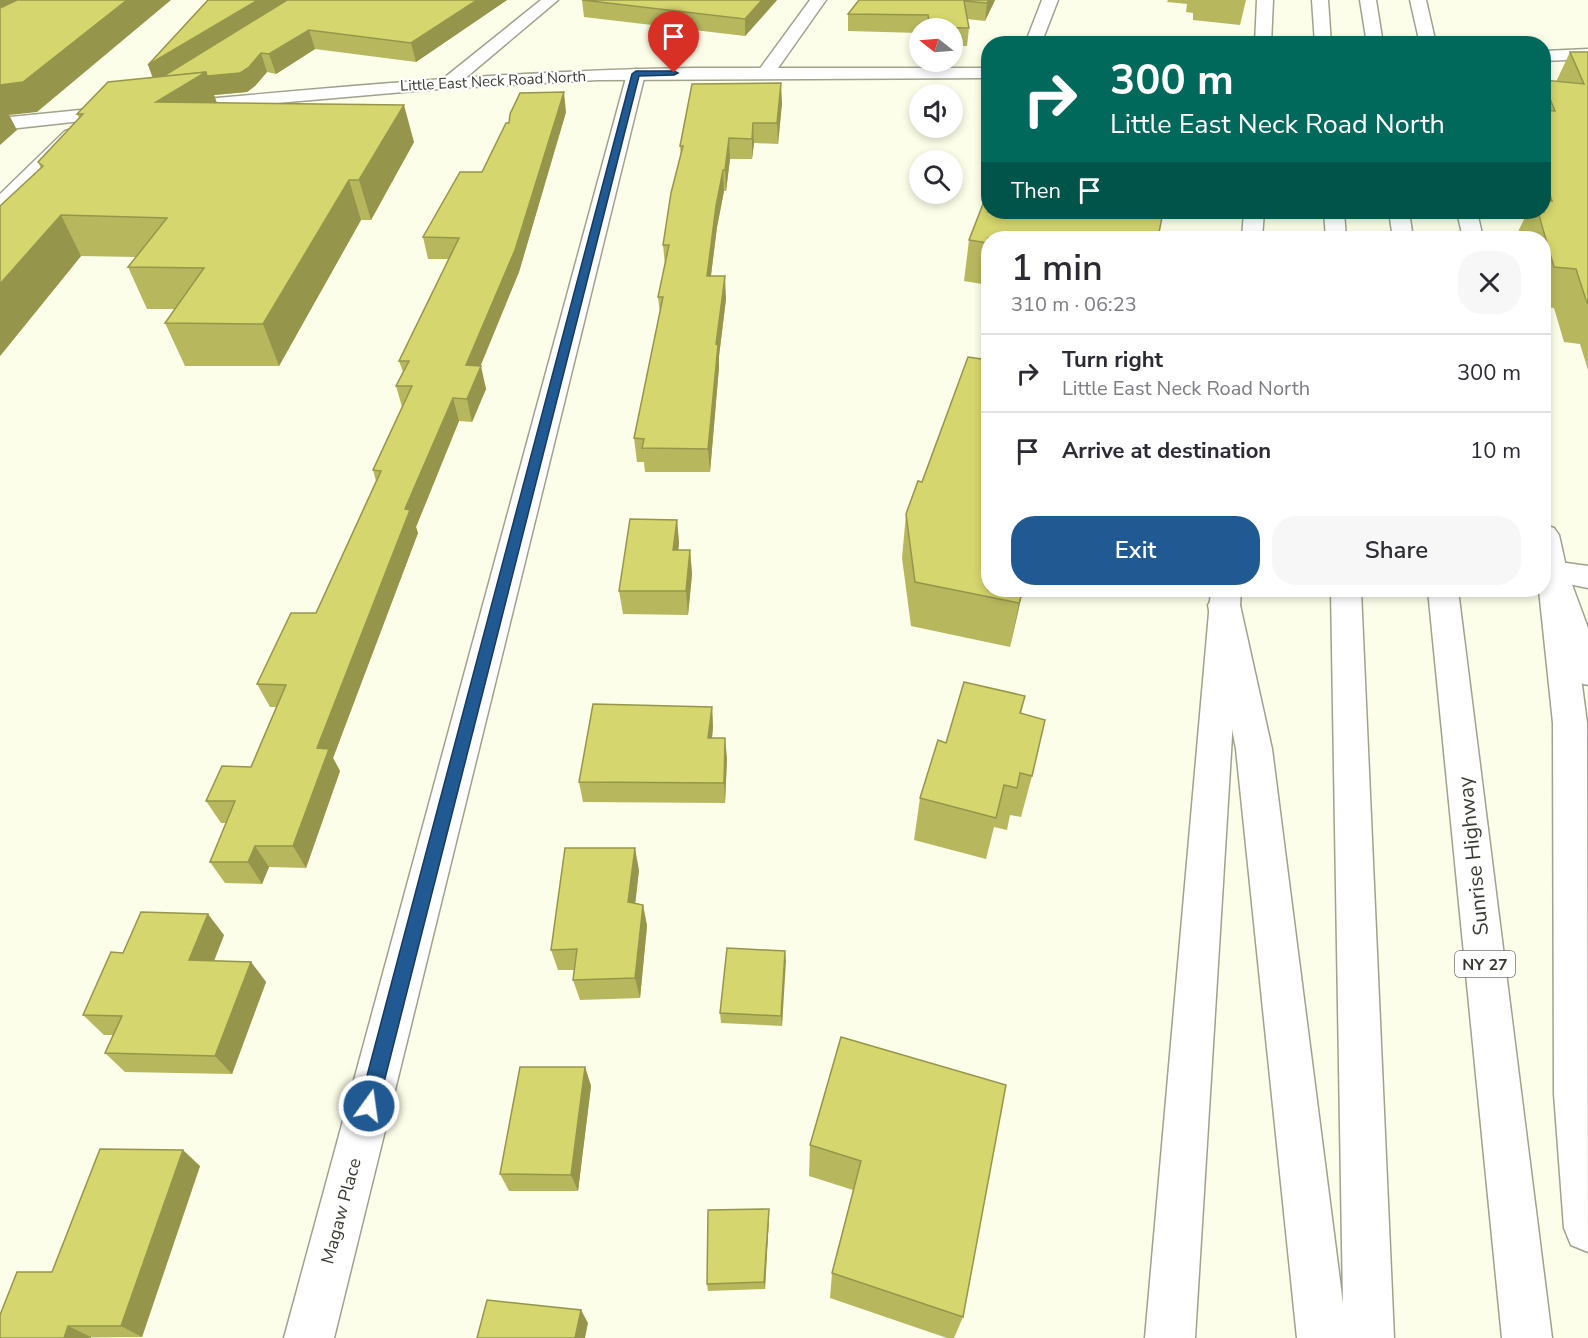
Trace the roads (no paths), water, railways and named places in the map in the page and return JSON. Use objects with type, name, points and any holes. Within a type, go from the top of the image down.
[{"type":"main road","points":[[450,82],[550,0]]},
{"type":"main road","points":[[765,74],[818,0]]},
{"type":"main road","points":[[1037,36],[1050,0]]},
{"type":"main road","points":[[1263,36],[1265,0]]},
{"type":"main road","points":[[1320,0],[1322,36]]},
{"type":"main road","points":[[1368,0],[1374,36]]},
{"type":"main road","points":[[1418,0],[1426,36]]},
{"type":"main road","points":[[1551,56],[1588,54]]},
{"type":"main road","name":"Little East Neck Road North","points":[[0,124],[450,82],[636,74],[981,73]]},
{"type":"main road","name":"Magaw Place","points":[[309,1338],[636,74]]},
{"type":"main road","points":[[0,206],[93,114]]},
{"type":"main road","points":[[1561,561],[1588,674]]},
{"type":"main road","points":[[1561,561],[1570,723],[1576,1094],[1588,1228]]},
{"type":"main road","points":[[1170,1338],[1225,597]]},
{"type":"main road","points":[[1225,597],[1254,749],[1296,1092],[1322,1338]]},
{"type":"main road","points":[[1346,597],[1369,1338]]},
{"type":"main road","name":"Sunrise Highway","points":[[1444,597],[1527,1338]]}]
